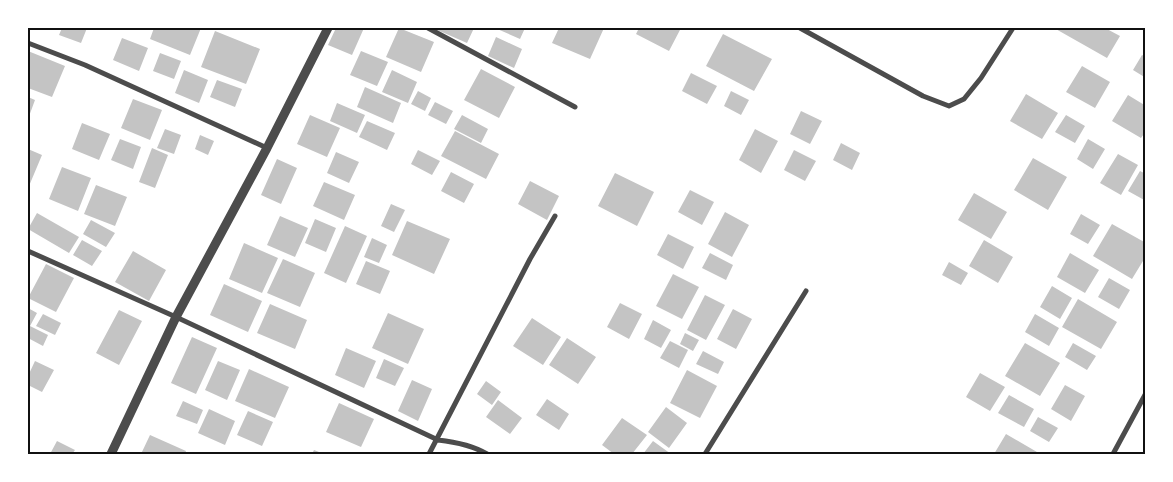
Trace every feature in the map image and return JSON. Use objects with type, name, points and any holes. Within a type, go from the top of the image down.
[{"type":"street","points":[[111,454],[176,317],[268,148],[328,28]]},
{"type":"street","points":[[428,28],[575,107]]},
{"type":"street","points":[[800,28],[923,96],[949,106],[964,99],[1013,28]]},
{"type":"street","points":[[28,43],[85,65],[268,148]]},
{"type":"street","points":[[429,454],[554,216]]},
{"type":"street","points":[[28,251],[176,317],[438,440],[476,448],[487,454]]},
{"type":"street","points":[[705,454],[806,292]]},
{"type":"street","points":[[1113,454],[1146,393]]},
{"type":"building","points":[[62,28],[87,28],[81,43],[59,35]]},
{"type":"building","points":[[154,28],[201,28],[190,55],[150,39]]},
{"type":"building","points":[[336,28],[364,28],[352,55],[328,45]]},
{"type":"building","points":[[399,28],[434,42],[421,72],[386,57]]},
{"type":"building","points":[[436,28],[474,28],[467,43]]},
{"type":"building","points":[[495,28],[525,28],[520,39]]},
{"type":"building","points":[[559,28],[604,28],[590,59],[552,43]]},
{"type":"building","points":[[639,28],[681,28],[669,51],[636,34]]},
{"type":"building","points":[[1054,28],[1105,28],[1120,36],[1107,58]]},
{"type":"building","points":[[215,31],[260,49],[246,84],[201,67]]},
{"type":"building","points":[[723,34],[772,59],[754,91],[706,66]]},
{"type":"building","points":[[496,37],[522,49],[514,68],[488,56]]},
{"type":"building","points":[[122,38],[148,48],[139,71],[113,60]]},
{"type":"building","points":[[28,51],[65,66],[52,97],[28,88]]},
{"type":"building","points":[[361,51],[388,62],[377,86],[350,75]]},
{"type":"building","points":[[160,53],[181,61],[174,79],[153,71]]},
{"type":"building","points":[[1142,55],[1146,57],[1146,78],[1133,70]]},
{"type":"building","points":[[1082,66],[1110,82],[1095,108],[1066,92]]},
{"type":"building","points":[[481,69],[515,87],[499,118],[464,100]]},
{"type":"building","points":[[184,70],[208,80],[199,103],[175,93]]},
{"type":"building","points":[[392,70],[417,82],[408,103],[382,92]]},
{"type":"building","points":[[691,73],[717,86],[707,104],[682,91]]},
{"type":"building","points":[[217,80],[242,89],[235,107],[210,97]]},
{"type":"building","points":[[365,87],[401,103],[393,123],[357,107]]},
{"type":"building","points":[[418,91],[431,98],[425,111],[411,104]]},
{"type":"building","points":[[731,91],[749,100],[741,115],[724,106]]},
{"type":"building","points":[[1026,94],[1058,113],[1042,139],[1010,121]]},
{"type":"building","points":[[1128,95],[1146,106],[1146,131],[1141,138],[1112,121]]},
{"type":"building","points":[[28,97],[35,100],[28,119]]},
{"type":"building","points":[[133,99],[162,110],[150,140],[121,128]]},
{"type":"building","points":[[435,102],[453,111],[446,124],[428,115]]},
{"type":"building","points":[[337,103],[365,115],[357,133],[330,121]]},
{"type":"building","points":[[801,111],[822,121],[810,144],[790,134]]},
{"type":"building","points":[[310,115],[340,128],[327,157],[297,144]]},
{"type":"building","points":[[462,115],[488,129],[481,143],[454,129]]},
{"type":"building","points":[[1066,115],[1085,126],[1075,143],[1055,132]]},
{"type":"building","points":[[367,121],[395,133],[387,150],[359,137]]},
{"type":"building","points":[[82,123],[110,134],[99,160],[72,149]]},
{"type":"building","points":[[165,129],[181,135],[174,154],[157,148]]},
{"type":"building","points":[[755,129],[778,141],[761,173],[739,160]]},
{"type":"building","points":[[455,131],[499,154],[486,179],[441,156]]},
{"type":"building","points":[[200,135],[214,141],[208,155],[195,149]]},
{"type":"building","points":[[120,139],[141,147],[133,169],[111,160]]},
{"type":"building","points":[[1088,139],[1105,149],[1093,169],[1077,159]]},
{"type":"building","points":[[841,143],[860,153],[852,170],[833,160]]},
{"type":"building","points":[[152,148],[168,155],[155,188],[139,182]]},
{"type":"building","points":[[28,149],[42,155],[29,186],[28,185]]},
{"type":"building","points":[[418,150],[440,161],[432,175],[411,164]]},
{"type":"building","points":[[794,150],[816,161],[805,181],[784,170]]},
{"type":"building","points":[[336,152],[359,162],[349,183],[327,173]]},
{"type":"building","points":[[1118,154],[1138,165],[1121,195],[1100,183]]},
{"type":"building","points":[[1033,158],[1067,177],[1048,210],[1014,190]]},
{"type":"building","points":[[277,159],[297,168],[281,204],[261,195]]},
{"type":"building","points":[[62,167],[91,178],[78,211],[49,199]]},
{"type":"building","points":[[1140,171],[1146,174],[1146,201],[1128,191]]},
{"type":"building","points":[[451,172],[474,184],[464,203],[441,191]]},
{"type":"building","points":[[615,173],[654,192],[637,226],[598,206]]},
{"type":"building","points":[[530,181],[559,196],[547,220],[518,204]]},
{"type":"building","points":[[324,182],[355,195],[344,220],[313,206]]},
{"type":"building","points":[[96,185],[127,197],[115,226],[84,214]]},
{"type":"building","points":[[690,190],[714,202],[702,225],[678,212]]},
{"type":"building","points":[[974,193],[1007,212],[991,239],[958,220]]},
{"type":"building","points":[[391,204],[405,210],[394,232],[381,226]]},
{"type":"building","points":[[725,212],[749,225],[732,257],[708,244]]},
{"type":"building","points":[[37,213],[79,237],[69,253],[28,229]]},
{"type":"building","points":[[1081,214],[1100,225],[1088,244],[1070,234]]},
{"type":"building","points":[[280,216],[308,228],[295,257],[267,245]]},
{"type":"building","points":[[315,219],[336,228],[326,252],[305,243]]},
{"type":"building","points":[[91,220],[115,233],[106,247],[83,234]]},
{"type":"building","points":[[407,221],[450,239],[434,274],[392,255]]},
{"type":"building","points":[[1112,224],[1146,243],[1146,256],[1132,279],[1093,256]]},
{"type":"building","points":[[345,226],[367,236],[346,283],[324,273]]},
{"type":"building","points":[[668,234],[694,247],[683,269],[657,255]]},
{"type":"building","points":[[372,238],[387,245],[379,263],[364,257]]},
{"type":"building","points":[[82,240],[102,251],[92,266],[73,255]]},
{"type":"building","points":[[984,240],[1013,257],[998,283],[969,266]]},
{"type":"building","points":[[244,243],[278,258],[262,293],[229,279]]},
{"type":"building","points":[[133,251],[166,270],[149,301],[115,282]]},
{"type":"building","points":[[710,253],[733,265],[726,280],[702,268]]},
{"type":"building","points":[[1070,253],[1099,270],[1085,293],[1057,277]]},
{"type":"building","points":[[283,259],[315,273],[300,307],[267,293]]},
{"type":"building","points":[[366,261],[390,271],[380,294],[356,284]]},
{"type":"building","points":[[949,262],[968,273],[961,285],[942,275]]},
{"type":"building","points":[[46,264],[74,278],[56,312],[28,298]]},
{"type":"building","points":[[673,274],[699,287],[682,319],[656,306]]},
{"type":"building","points":[[1109,278],[1130,290],[1119,309],[1098,297]]},
{"type":"building","points":[[224,284],[262,301],[248,332],[210,315]]},
{"type":"building","points":[[1052,286],[1072,298],[1060,319],[1040,307]]},
{"type":"building","points":[[705,295],[725,305],[706,340],[687,330]]},
{"type":"building","points":[[1078,299],[1117,322],[1101,349],[1062,327]]},
{"type":"building","points":[[620,303],[642,314],[629,339],[607,327]]},
{"type":"building","points":[[270,304],[307,320],[295,349],[257,333]]},
{"type":"building","points":[[28,308],[37,313],[30,326],[48,335],[43,346],[28,338]]},
{"type":"building","points":[[733,309],[752,319],[736,349],[717,339]]},
{"type":"building","points":[[119,310],[142,321],[119,365],[96,353]]},
{"type":"building","points":[[388,313],[424,329],[408,364],[372,348]]},
{"type":"building","points":[[43,314],[61,323],[55,335],[36,326]]},
{"type":"building","points":[[1035,314],[1059,328],[1049,346],[1025,332]]},
{"type":"building","points":[[532,318],[561,337],[543,365],[513,346]]},
{"type":"building","points":[[653,320],[671,330],[661,348],[644,339]]},
{"type":"building","points":[[685,333],[699,340],[693,351],[680,344]]},
{"type":"building","points":[[192,337],[217,348],[196,394],[171,383]]},
{"type":"building","points":[[567,338],[596,357],[578,384],[549,365]]},
{"type":"building","points":[[670,341],[688,350],[679,368],[660,358]]},
{"type":"building","points":[[1025,343],[1060,363],[1040,396],[1005,376]]},
{"type":"building","points":[[1073,343],[1096,356],[1087,370],[1065,357]]},
{"type":"building","points":[[346,348],[376,361],[364,388],[335,375]]},
{"type":"building","points":[[703,351],[724,362],[718,374],[696,364]]},
{"type":"building","points":[[384,359],[404,368],[395,386],[376,378]]},
{"type":"building","points":[[35,361],[54,370],[42,392],[28,385],[28,376]]},
{"type":"building","points":[[218,361],[240,370],[227,400],[205,390]]},
{"type":"building","points":[[249,369],[289,387],[275,418],[235,401]]},
{"type":"building","points":[[687,370],[717,386],[700,418],[670,403]]},
{"type":"building","points":[[980,373],[1005,387],[990,411],[966,397]]},
{"type":"building","points":[[412,380],[432,389],[418,421],[398,411]]},
{"type":"building","points":[[486,381],[501,392],[492,405],[477,394]]},
{"type":"building","points":[[1065,385],[1085,396],[1071,421],[1051,409]]},
{"type":"building","points":[[1009,395],[1034,409],[1024,427],[998,413]]},
{"type":"building","points":[[547,399],[569,414],[559,430],[536,415]]},
{"type":"building","points":[[498,400],[522,418],[510,434],[486,417]]},
{"type":"building","points":[[183,401],[203,410],[197,424],[176,416]]},
{"type":"building","points":[[339,403],[374,419],[361,447],[326,432]]},
{"type":"building","points":[[666,407],[687,423],[669,448],[648,432]]},
{"type":"building","points":[[209,409],[235,421],[225,445],[198,433]]},
{"type":"building","points":[[248,411],[273,422],[262,446],[237,435]]},
{"type":"building","points":[[1038,417],[1058,428],[1049,442],[1030,431]]},
{"type":"building","points":[[622,418],[647,435],[632,454],[614,454],[602,445]]},
{"type":"building","points":[[1006,434],[1037,452],[1035,454],[994,454]]},
{"type":"building","points":[[150,435],[186,451],[185,454],[141,454]]},
{"type":"building","points":[[57,441],[75,450],[72,454],[50,454]]},
{"type":"building","points":[[653,441],[671,454],[643,454]]},
{"type":"building","points":[[314,450],[324,454],[312,454]]}]
